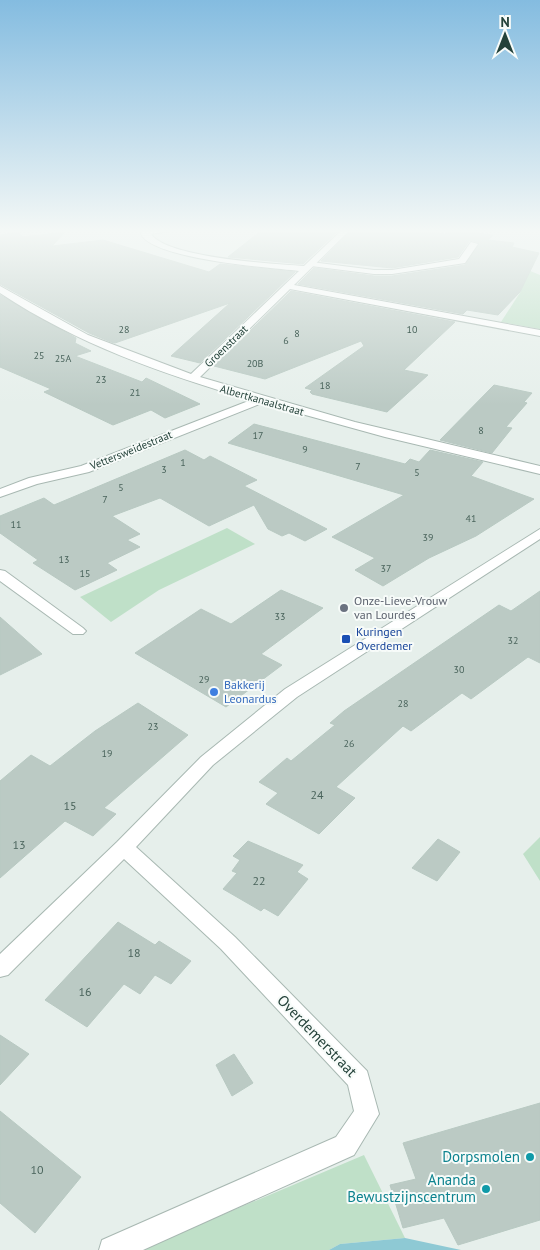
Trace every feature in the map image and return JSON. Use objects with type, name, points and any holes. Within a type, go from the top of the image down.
[{"type":"street","name":"Groenstraat","points":[[192,379],[286,288]]},
{"type":"street","points":[[301,288],[540,333]]},
{"type":"street","name":"Albertkanaalstraat","points":[[0,289],[21,304],[64,326],[142,361],[192,379],[260,400],[540,470]]},
{"type":"street","name":"Vettersweidestraat","points":[[0,493],[32,481],[86,469],[260,400]]},
{"type":"street","points":[[0,968],[124,847],[207,762],[291,693],[540,533]]},
{"type":"street","points":[[0,574],[78,631]]},
{"type":"street","name":"Overdemerstraat","points":[[112,1250],[345,1146],[367,1114],[359,1079],[228,943],[124,847]]},
{"type":"green space","points":[[506,288],[540,288],[540,329],[501,322],[521,291]]},
{"type":"green space","points":[[227,528],[255,544],[159,590],[111,622],[80,597]]},
{"type":"green space","points":[[540,837],[540,881],[523,854]]},
{"type":"green space","points":[[364,1155],[405,1238],[340,1244],[329,1250],[139,1250]]},
{"type":"water","points":[[405,1238],[461,1250],[329,1250],[340,1244]]},
{"type":"building","points":[[8,288],[278,288],[200,363],[171,356],[230,303],[115,343],[89,333]]},
{"type":"building","points":[[322,288],[522,288],[498,315],[467,310],[463,314]]},
{"type":"building","points":[[291,291],[455,322],[404,370],[428,375],[387,412],[312,394],[310,392],[312,390],[305,388],[364,346],[361,341],[265,379],[214,366]]},
{"type":"building","points":[[0,295],[76,338],[75,343],[91,351],[75,356],[142,382],[146,378],[200,404],[165,418],[151,410],[113,425],[44,392],[51,389],[0,367]]},
{"type":"building","points":[[494,385],[532,393],[524,402],[527,403],[506,427],[512,428],[492,453],[440,440]]},
{"type":"building","points":[[254,424],[405,464],[410,459],[419,462],[430,450],[483,462],[471,476],[534,499],[476,536],[429,558],[383,586],[355,570],[375,558],[332,537],[404,495],[228,443]]},
{"type":"building","points":[[185,450],[204,460],[210,456],[257,480],[244,486],[327,529],[305,541],[289,533],[282,536],[268,529],[254,505],[209,526],[160,498],[112,516],[140,534],[127,540],[140,547],[107,563],[117,570],[75,590],[33,563],[38,560],[0,533],[0,516],[44,498],[54,505]]},
{"type":"building","points":[[281,590],[323,608],[261,654],[282,665],[226,707],[135,653],[201,609],[231,624]]},
{"type":"building","points":[[540,591],[540,663],[528,657],[471,699],[462,693],[411,731],[403,726],[336,787],[355,798],[319,834],[266,804],[278,793],[259,782],[287,758],[291,761],[335,725],[330,723],[344,711],[499,605],[511,611]]},
{"type":"building","points":[[0,617],[42,654],[0,675]]},
{"type":"building","points":[[138,703],[188,735],[104,808],[116,814],[93,836],[65,821],[0,878],[0,781],[31,755],[50,766],[95,731]]},
{"type":"building","points":[[438,839],[460,852],[437,881],[412,868]]},
{"type":"building","points":[[248,841],[303,865],[297,872],[308,879],[278,916],[264,908],[261,911],[223,889],[237,873],[232,871],[240,860],[233,856]]},
{"type":"building","points":[[118,922],[155,945],[159,941],[191,961],[171,984],[155,975],[140,994],[124,984],[87,1027],[45,1000]]},
{"type":"building","points":[[0,1035],[29,1054],[0,1085]]},
{"type":"building","points":[[234,1054],[253,1083],[232,1096],[216,1065]]},
{"type":"building","name":"Ananda Bewustzijnscentrum","points":[[540,1103],[540,1220],[458,1245],[444,1218],[403,1228],[390,1185],[416,1179],[403,1143]]},
{"type":"building","points":[[0,1111],[81,1177],[35,1233],[0,1203]]},
{"type":"place","name":"Onze-Lieve-Vrouw van Lourdes","points":[[344,608]]},
{"type":"place","name":"Kuringen Overdemer","points":[[346,639]]},
{"type":"place","name":"Bakkerij Leonardus","points":[[214,692]]},
{"type":"place","name":"Dorpsmolen","points":[[530,1157]]},
{"type":"place","name":"Ananda Bewustzijnscentrum","points":[[486,1189]]}]
